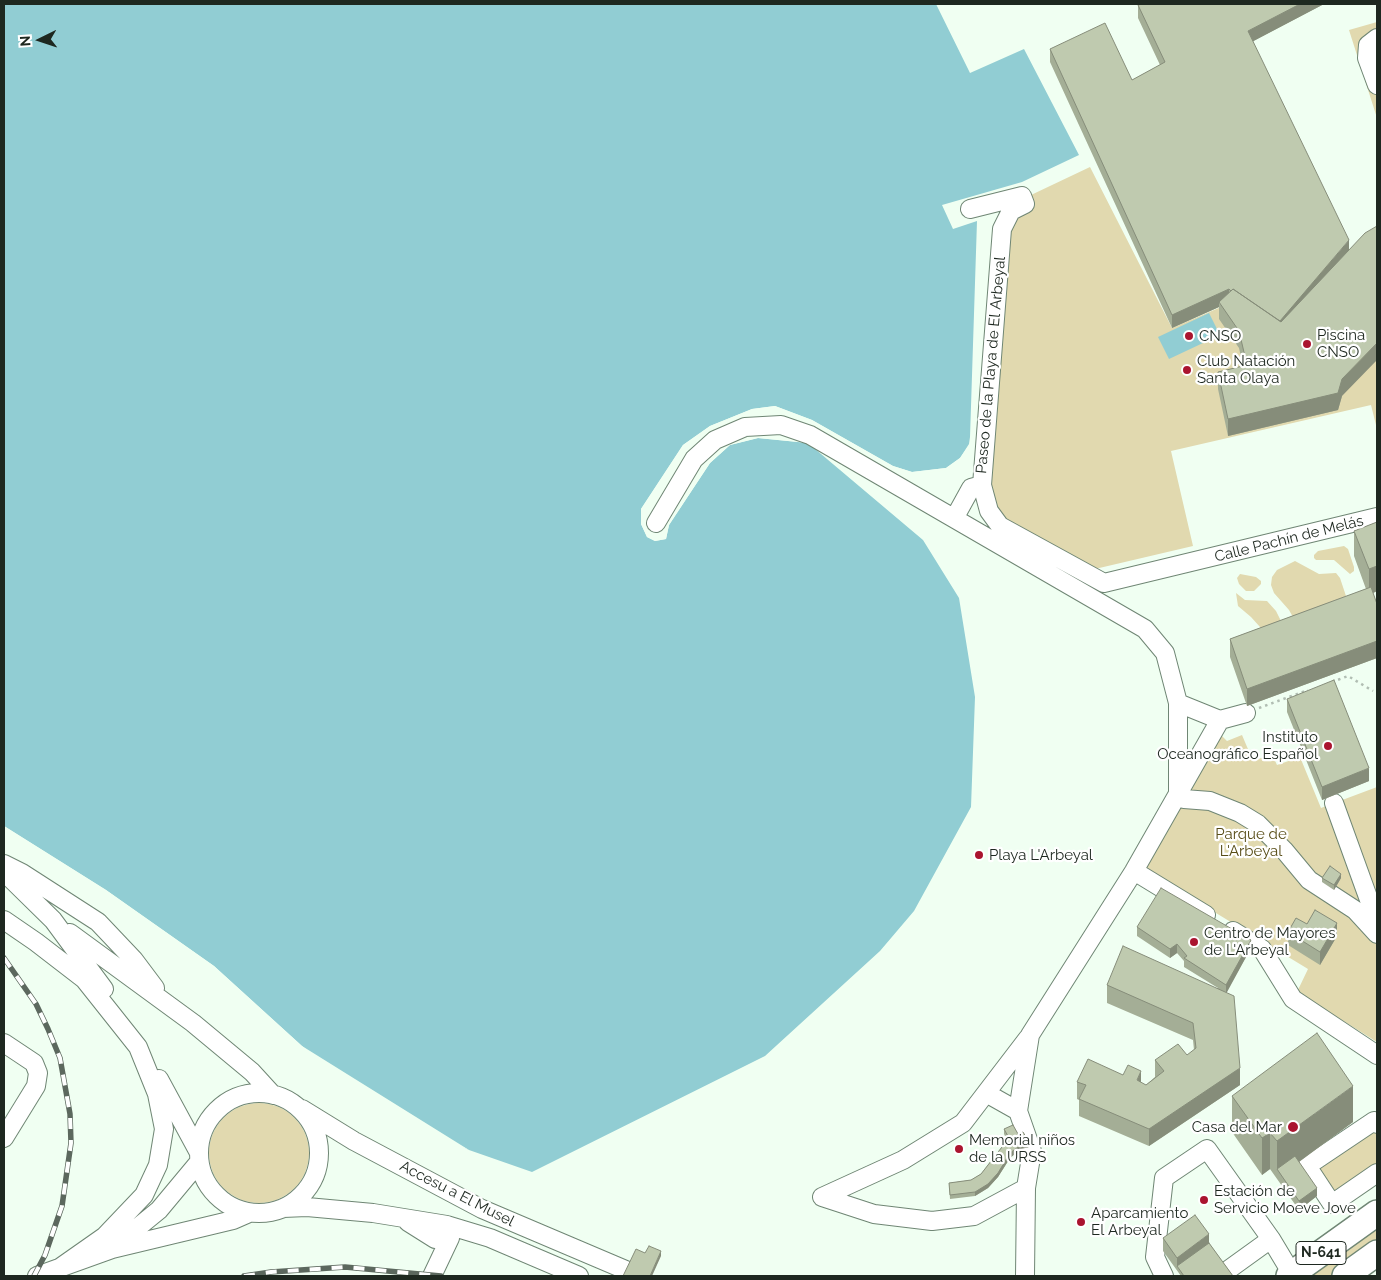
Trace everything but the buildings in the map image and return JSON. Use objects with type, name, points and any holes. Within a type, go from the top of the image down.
[{"type":"highway","name":"N-641","points":[[1290,1275],[1377,1213]]},
{"type":"highway","name":"N-641","points":[[1345,1276],[1377,1252]]},
{"type":"street","points":[[1377,38],[1368,45],[1367,58],[1377,85]]},
{"type":"street","name":"Paseo de la Playa de El Arbeyal","points":[[970,209],[1022,196],[1025,204],[1011,211],[1002,229],[982,485],[989,511],[1000,526],[1104,584]]},
{"type":"street","points":[[656,523],[694,459],[715,440],[744,427],[781,425],[810,435],[955,517],[1145,629],[1165,653],[1178,703],[1178,795]]},
{"type":"street","points":[[955,517],[971,488],[982,485]]},
{"type":"street","name":"Calle Pachín de Melás","points":[[1104,584],[1377,518]]},
{"type":"street","points":[[1094,599],[1104,584]]},
{"type":"street","points":[[1178,703],[1220,720],[1246,712]]},
{"type":"street","points":[[1026,1188],[974,1216],[932,1221],[874,1214],[822,1196],[903,1160],[964,1122],[1030,1035],[1134,871],[1220,720]]},
{"type":"street","points":[[1178,795],[1184,799],[1210,801],[1240,813],[1258,824],[1284,850],[1308,880],[1355,910],[1377,934]]},
{"type":"street","points":[[1334,803],[1377,922]]},
{"type":"street","points":[[4,864],[22,873],[98,922],[134,960],[166,1003]]},
{"type":"street","points":[[1134,871],[1262,949],[1293,999],[1375,1060]]},
{"type":"street","points":[[4,872],[53,920],[96,976],[157,1075],[199,1156],[159,1210],[112,1249]]},
{"type":"street","points":[[4,889],[53,920],[166,1003],[252,1072],[273,1094]]},
{"type":"street","points":[[4,920],[84,979],[138,1046],[157,1094],[164,1130],[158,1165],[144,1195],[104,1236],[58,1269]]},
{"type":"street","points":[[1025,1276],[1026,1188],[1032,1151],[1018,1111],[1030,1035]]},
{"type":"street","points":[[4,1042],[34,1063],[38,1073],[36,1086],[4,1138]]},
{"type":"street","name":"Accesu a El Musel","points":[[294,1104],[308,1119],[317,1138],[318,1161],[312,1181],[300,1198],[282,1208],[262,1214],[249,1213],[231,1207],[219,1199],[206,1183],[199,1156],[203,1130],[214,1113],[232,1099],[252,1093],[273,1094],[294,1104],[354,1141],[482,1209],[628,1271]]},
{"type":"street","points":[[986,1093],[1018,1111]]},
{"type":"street","points":[[1376,1122],[1307,1166],[1332,1204],[1377,1173]]},
{"type":"street","points":[[1164,1276],[1155,1257],[1164,1178],[1208,1149],[1272,1240],[1290,1275]]},
{"type":"street","name":"Accesu a El Musel","points":[[282,1208],[307,1207],[447,1225],[490,1238],[579,1276]]},
{"type":"street","points":[[37,1276],[112,1249],[233,1220],[249,1213]]},
{"type":"street","points":[[396,1217],[419,1228],[435,1239]]},
{"type":"street","points":[[434,1270],[435,1239],[447,1225]]},
{"type":"street","points":[[434,1270],[450,1238],[447,1225]]},
{"type":"street","points":[[1228,1270],[1272,1240]]},
{"type":"path","points":[[1331,682],[1348,676],[1373,691]]},
{"type":"path","points":[[1246,712],[1315,688]]},
{"type":"green space","points":[[1377,22],[1377,118],[1349,30]]},
{"type":"green space","name":"Club Natación Santa Olaya","points":[[1090,167],[1172,328],[1377,240],[1377,429],[1371,405],[1171,451],[1193,546],[1095,569],[1005,521],[993,505],[988,486],[1006,231],[1017,214],[1035,205],[1031,195]]},
{"type":"green space","points":[[1344,546],[1348,549],[1354,567],[1354,571],[1350,574],[1334,560],[1316,560],[1314,558],[1318,551]]},
{"type":"green space","points":[[1295,561],[1319,574],[1336,573],[1340,578],[1346,596],[1294,619],[1289,610],[1274,593],[1271,585],[1272,577],[1277,570]]},
{"type":"green space","points":[[1240,574],[1256,577],[1261,581],[1261,584],[1254,591],[1246,591],[1239,584],[1237,578]]},
{"type":"green space","points":[[1236,593],[1245,600],[1267,601],[1276,611],[1283,625],[1269,637],[1238,606]]},
{"type":"green space","name":"Parque de L'Arbeyal","points":[[1220,734],[1227,741],[1242,735],[1253,761],[1272,754],[1277,765],[1300,757],[1321,808],[1377,787],[1377,1042],[1297,992],[1308,969],[1142,868],[1186,800]]},
{"type":"green space","points":[[259,1103],[269,1104],[287,1111],[301,1125],[308,1143],[308,1163],[301,1181],[287,1195],[269,1202],[259,1203],[249,1202],[231,1195],[217,1181],[210,1163],[209,1153],[210,1143],[217,1125],[231,1111],[249,1104]]},
{"type":"green space","points":[[1377,1124],[1377,1173],[1332,1204],[1307,1166]]},
{"type":"green space","points":[[1377,1213],[1377,1253],[1345,1276],[1289,1276]]},
{"type":"water","points":[[4,4],[936,4],[970,73],[1024,49],[1079,155],[1022,182],[942,205],[953,229],[977,221],[970,437],[969,444],[960,458],[946,468],[912,472],[893,466],[812,420],[775,406],[752,409],[710,426],[683,445],[641,509],[641,524],[647,537],[655,541],[666,539],[669,525],[710,463],[730,445],[758,438],[808,443],[923,540],[959,598],[975,697],[971,807],[914,911],[880,951],[765,1056],[532,1172],[469,1150],[374,1105],[302,1046],[214,966],[106,890],[4,826]]},
{"type":"water","name":"CNSO","points":[[1209,313],[1220,335],[1169,359],[1158,337]]},
{"type":"pier","points":[[775,406],[812,420],[893,466],[912,472],[946,468],[960,458],[972,441],[962,459],[947,470],[912,475],[892,468],[811,423],[775,409],[753,411],[712,428],[685,447],[644,510],[644,523],[649,535],[655,539],[664,537],[667,523],[707,462],[729,443],[758,435],[780,436],[809,441],[808,443],[758,438],[730,445],[710,463],[669,525],[666,539],[655,541],[647,537],[641,524],[641,509],[683,445],[710,426],[752,409]]},
{"type":"pier","points":[[4,826],[106,890],[214,966],[302,1046],[469,1150],[439,1139],[372,1107],[301,1048],[212,968],[105,892],[4,828]]},
{"type":"railway","points":[[4,958],[36,1004],[48,1029],[60,1058],[70,1114],[71,1143],[62,1206],[45,1255],[34,1276]]},
{"type":"railway","points":[[244,1276],[271,1272],[345,1267],[441,1276]]},
{"type":"place","name":"CNSO","points":[[1189,336]]},
{"type":"place","name":"Piscina CNSO","points":[[1307,344]]},
{"type":"place","name":"Club Natación Santa Olaya","points":[[1187,370]]},
{"type":"place","name":"Instituto Oceanográfico Español","points":[[1328,746]]},
{"type":"place","name":"Playa L'Arbeyal","points":[[979,855]]},
{"type":"place","name":"Centro de Mayores de L'Arbeyal","points":[[1194,942]]},
{"type":"place","name":"Casa del Mar","points":[[1293,1127]]},
{"type":"place","name":"Memorial niños de la URSS","points":[[959,1149]]},
{"type":"place","name":"Estación de Servicio Moeve Jove","points":[[1204,1200]]},
{"type":"place","name":"Aparcamiento El Arbeyal","points":[[1081,1222]]}]
